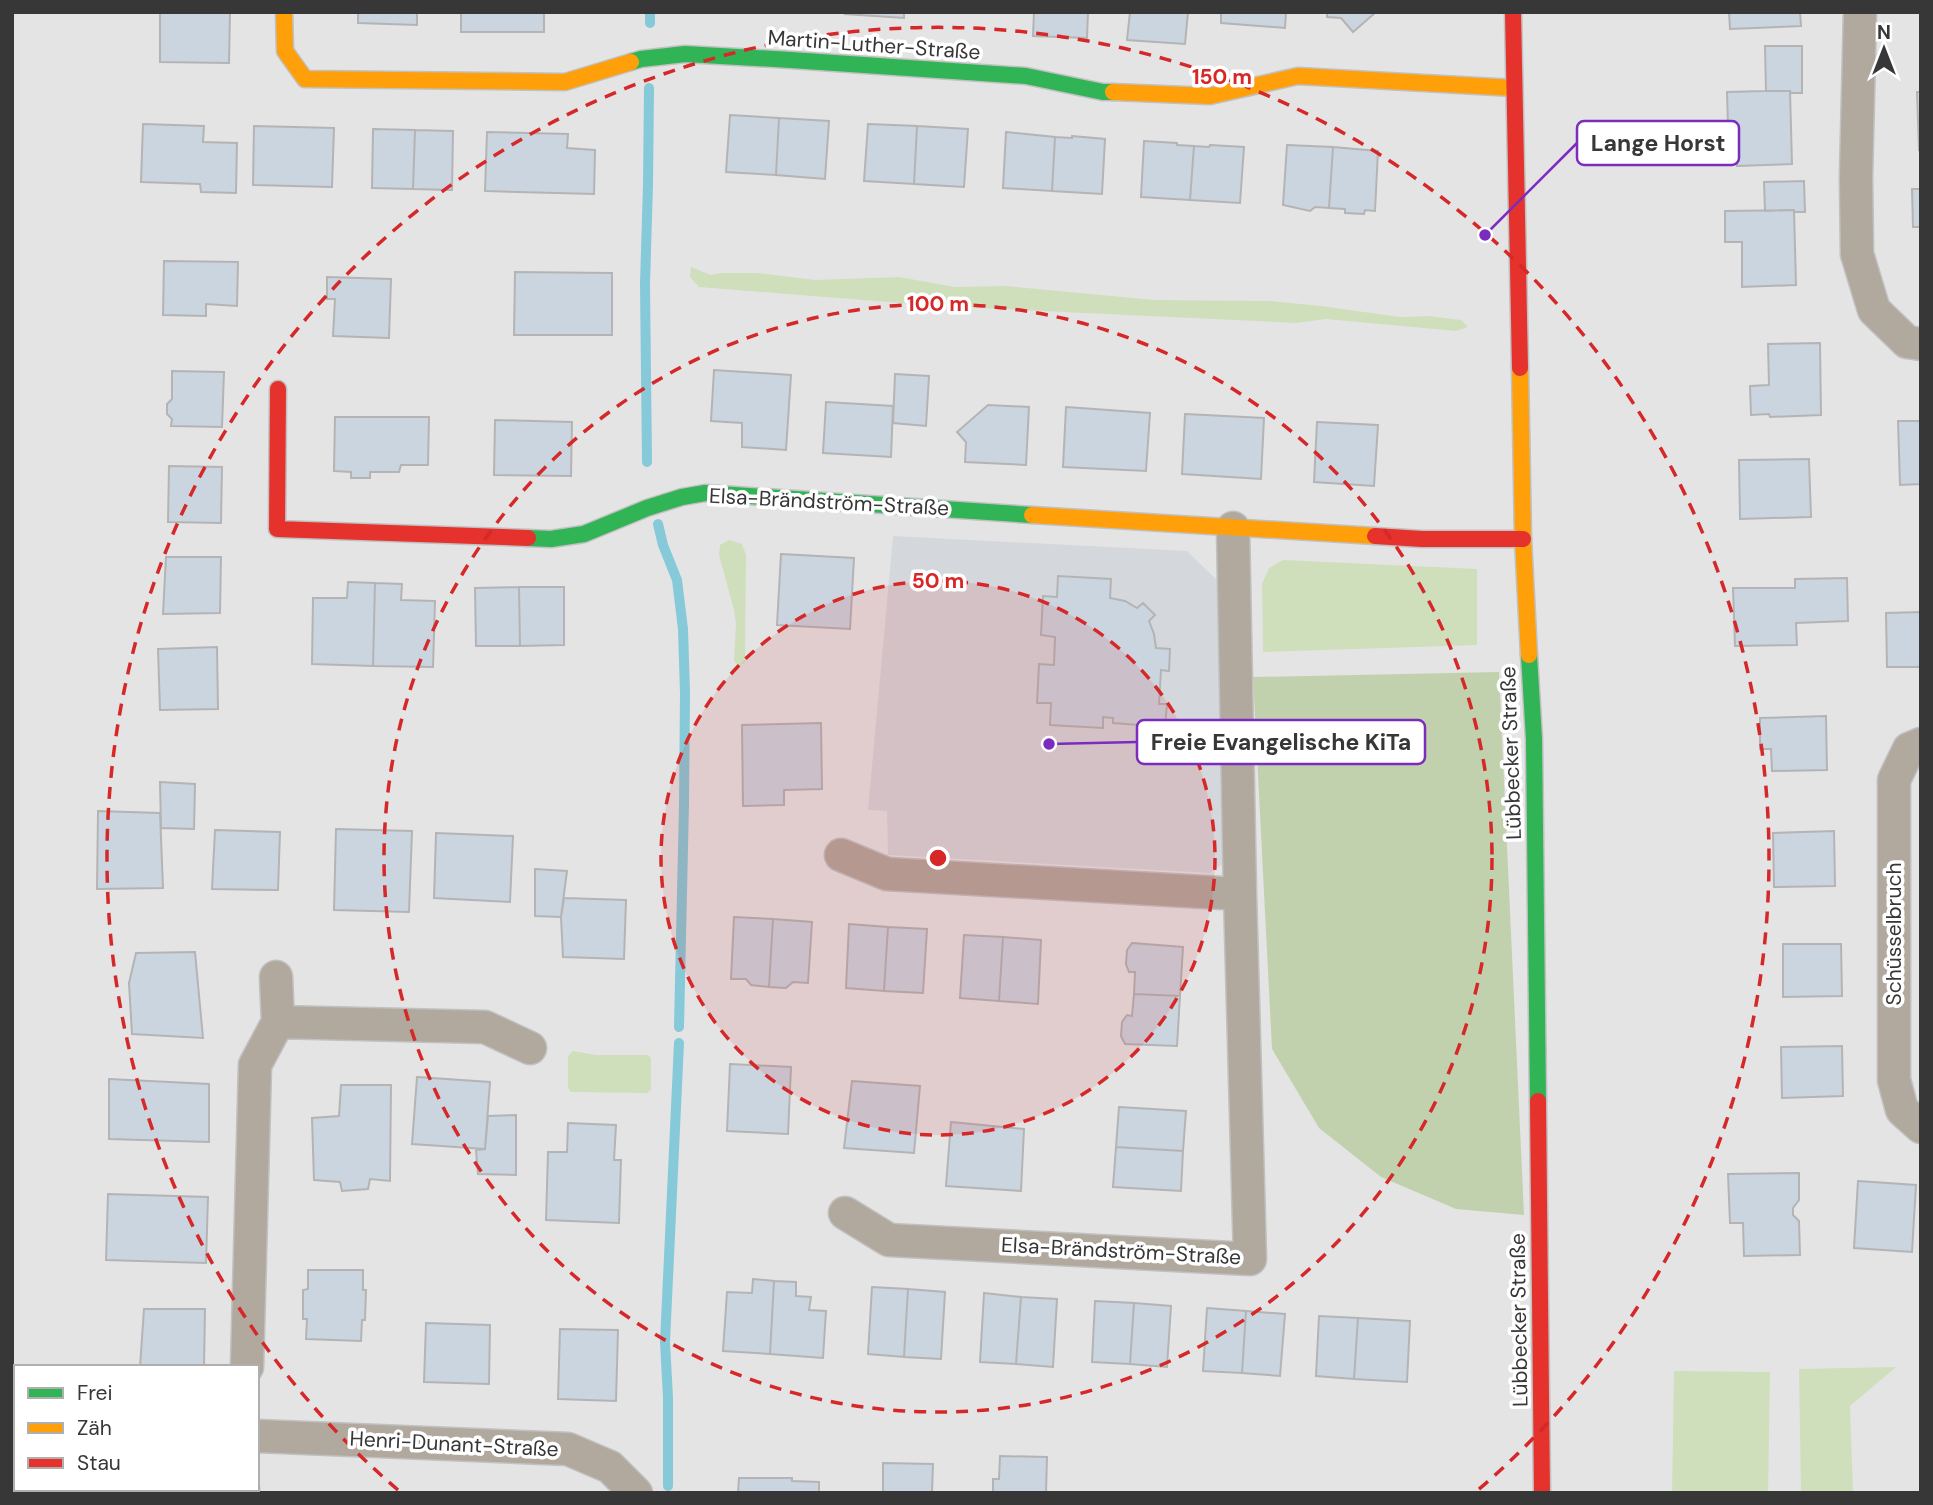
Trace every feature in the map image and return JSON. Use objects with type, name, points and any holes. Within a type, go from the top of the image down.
[{"type":"street","name":"Martin-Luther-Straße","points":[[284,12],[285,51],[305,79],[565,82],[641,59],[685,54],[1026,76],[1103,92],[1210,96],[1298,76],[1514,88]]},
{"type":"street","name":"Lübbecker Straße","points":[[1513,12],[1523,539],[1534,739],[1542,1493]]},
{"type":"street","points":[[1860,12],[1857,254],[1874,310],[1907,342],[1921,344]]},
{"type":"street","name":"Elsa-Brändström-Straße","points":[[278,389],[277,529],[551,539],[584,534],[647,508],[705,493],[1233,528],[1422,538],[1523,539]]},
{"type":"street","name":"Elsa-Brändström-Straße","points":[[845,1213],[889,1240],[1251,1259],[1233,528]]},
{"type":"street","name":"Schüsselbruch","points":[[1921,744],[1909,749],[1894,779],[1894,1080],[1902,1110],[1921,1126]]},
{"type":"street","points":[[841,855],[887,874],[1240,894]]},
{"type":"street","points":[[247,1365],[255,1065],[278,1022],[276,977]]},
{"type":"street","points":[[278,1022],[485,1027],[530,1048]]},
{"type":"street","name":"Henri-Dunant-Straße","points":[[259,1436],[568,1449],[610,1467],[636,1493]]},
{"type":"shaded area","points":[[893,536],[1187,551],[1222,585],[1228,860],[1210,873],[888,855],[887,811],[868,810]]},
{"type":"green space","points":[[691,267],[711,275],[758,273],[815,280],[899,277],[955,287],[1006,286],[1154,300],[1269,301],[1400,317],[1429,316],[1461,320],[1468,327],[1456,331],[1326,319],[1296,323],[939,306],[699,287],[690,277]]},
{"type":"green space","points":[[729,540],[742,544],[746,555],[745,662],[739,666],[734,661],[734,610],[719,555],[720,545]]},
{"type":"green space","points":[[1283,560],[1477,569],[1477,645],[1263,652],[1262,584],[1269,568]]},
{"type":"green space","points":[[1499,672],[1524,1215],[1456,1209],[1381,1177],[1319,1128],[1272,1049],[1253,677]]},
{"type":"green space","points":[[573,1051],[596,1055],[648,1055],[651,1058],[651,1090],[647,1093],[571,1092],[568,1088],[568,1056]]},
{"type":"green space","points":[[1896,1367],[1850,1406],[1853,1493],[1801,1493],[1799,1369]]},
{"type":"green space","points":[[1674,1371],[1770,1372],[1768,1493],[1672,1493]]},
{"type":"building","points":[[160,12],[230,12],[229,63],[160,62]]},
{"type":"building","points":[[358,12],[417,12],[417,25],[358,23]]},
{"type":"building","points":[[461,12],[544,12],[544,32],[461,32]]},
{"type":"building","points":[[904,12],[904,18],[845,14]]},
{"type":"building","points":[[1034,12],[1088,12],[1087,38],[1033,36]]},
{"type":"building","points":[[1130,12],[1188,12],[1185,44],[1127,40]]},
{"type":"building","points":[[1221,12],[1286,12],[1285,28],[1221,23]]},
{"type":"building","points":[[1327,12],[1376,12],[1353,32],[1341,18],[1327,17]]},
{"type":"building","points":[[1729,12],[1800,12],[1801,26],[1730,29]]},
{"type":"building","points":[[1765,46],[1802,46],[1802,93],[1766,91]]},
{"type":"building","points":[[1790,91],[1792,164],[1737,166],[1737,126],[1728,126],[1727,92]]},
{"type":"building","points":[[1917,92],[1921,92],[1921,150],[1919,150]]},
{"type":"building","points":[[730,115],[779,118],[776,175],[726,172]]},
{"type":"building","points":[[779,118],[829,121],[825,179],[776,175]]},
{"type":"building","points":[[143,124],[204,126],[203,142],[237,143],[236,193],[201,192],[200,184],[141,182]]},
{"type":"building","points":[[868,124],[917,126],[914,184],[864,181]]},
{"type":"building","points":[[254,126],[334,128],[332,187],[253,185]]},
{"type":"building","points":[[917,126],[968,129],[964,187],[914,184]]},
{"type":"building","points":[[373,129],[415,130],[413,189],[372,188]]},
{"type":"building","points":[[415,130],[453,131],[452,190],[413,189]]},
{"type":"building","points":[[487,132],[568,134],[567,148],[595,150],[594,194],[485,191]]},
{"type":"building","points":[[1006,132],[1055,137],[1052,191],[1003,188]]},
{"type":"building","points":[[1055,137],[1105,139],[1102,194],[1052,191]]},
{"type":"building","points":[[1144,141],[1194,146],[1190,200],[1141,197]]},
{"type":"building","points":[[1287,145],[1333,147],[1329,208],[1315,207],[1310,211],[1283,205]]},
{"type":"building","points":[[1194,146],[1244,147],[1240,203],[1190,200]]},
{"type":"building","points":[[1333,147],[1378,151],[1375,211],[1365,210],[1364,214],[1345,213],[1345,209],[1329,208]]},
{"type":"building","points":[[1804,181],[1805,212],[1765,211],[1764,182]]},
{"type":"building","points":[[1912,189],[1921,189],[1921,227],[1913,227]]},
{"type":"building","points":[[1794,210],[1796,285],[1742,287],[1742,242],[1725,242],[1725,211]]},
{"type":"building","points":[[164,261],[238,262],[237,306],[206,304],[206,316],[163,315]]},
{"type":"building","points":[[515,272],[612,273],[612,335],[514,335]]},
{"type":"building","points":[[327,277],[391,279],[389,338],[333,336],[335,299],[327,299]]},
{"type":"building","points":[[1820,343],[1821,415],[1751,415],[1750,386],[1769,385],[1768,344]]},
{"type":"building","points":[[714,370],[791,375],[786,450],[742,447],[742,423],[711,421]]},
{"type":"building","points":[[172,371],[224,372],[222,427],[171,426],[172,419],[167,414],[167,404],[172,399]]},
{"type":"building","points":[[895,374],[929,376],[926,426],[893,423]]},
{"type":"building","points":[[826,402],[893,406],[891,457],[823,453]]},
{"type":"building","points":[[988,405],[1029,407],[1026,465],[965,462],[966,442],[957,432]]},
{"type":"building","points":[[1066,407],[1150,413],[1146,471],[1063,467]]},
{"type":"building","points":[[1185,414],[1264,418],[1261,479],[1182,474]]},
{"type":"building","points":[[335,417],[429,417],[428,465],[401,465],[399,472],[370,472],[370,478],[351,478],[351,472],[334,471]]},
{"type":"building","points":[[495,420],[572,422],[571,476],[494,475]]},
{"type":"building","points":[[1898,421],[1921,421],[1921,484],[1900,485]]},
{"type":"building","points":[[1317,422],[1378,425],[1374,486],[1314,482]]},
{"type":"building","points":[[1809,459],[1811,517],[1740,519],[1739,460]]},
{"type":"building","points":[[169,466],[222,467],[221,523],[168,522]]},
{"type":"building","points":[[781,554],[854,558],[850,629],[777,625]]},
{"type":"building","points":[[166,557],[221,557],[220,613],[163,614]]},
{"type":"building","points":[[1058,576],[1111,579],[1110,598],[1125,601],[1137,608],[1143,603],[1155,615],[1149,621],[1156,648],[1170,649],[1169,671],[1161,670],[1159,704],[1167,704],[1165,727],[1113,723],[1113,718],[1103,717],[1103,728],[1050,725],[1051,703],[1037,703],[1039,664],[1054,665],[1055,637],[1041,635],[1043,596],[1057,597]]},
{"type":"building","points":[[1847,578],[1848,621],[1796,623],[1797,645],[1735,646],[1733,588],[1795,588],[1795,579]]},
{"type":"building","points":[[348,582],[375,583],[373,666],[312,664],[313,598],[347,598]]},
{"type":"building","points":[[375,583],[402,584],[401,600],[435,601],[433,667],[373,666]]},
{"type":"building","points":[[519,587],[564,587],[564,645],[520,646]]},
{"type":"building","points":[[519,587],[520,646],[476,646],[475,588]]},
{"type":"building","points":[[1921,612],[1921,667],[1887,667],[1886,613]]},
{"type":"building","points":[[217,647],[218,709],[160,710],[158,649]]},
{"type":"building","points":[[1826,716],[1827,770],[1772,771],[1771,749],[1760,749],[1760,718]]},
{"type":"building","points":[[821,723],[822,789],[784,790],[784,805],[743,806],[742,725]]},
{"type":"building","points":[[160,782],[195,784],[194,829],[161,828]]},
{"type":"building","points":[[98,811],[160,813],[163,888],[97,889]]},
{"type":"building","points":[[336,829],[412,831],[409,912],[334,910]]},
{"type":"building","points":[[215,830],[280,832],[278,890],[212,889]]},
{"type":"building","points":[[1834,831],[1835,886],[1774,887],[1773,833]]},
{"type":"building","points":[[436,833],[513,836],[510,902],[434,898]]},
{"type":"building","points":[[535,869],[567,871],[561,917],[535,916]]},
{"type":"building","points":[[564,898],[626,900],[624,959],[563,957],[561,917]]},
{"type":"building","points":[[734,917],[773,919],[769,987],[751,985],[746,979],[731,979]]},
{"type":"building","points":[[773,919],[812,922],[808,983],[793,982],[786,988],[769,987]]},
{"type":"building","points":[[849,924],[888,927],[884,991],[846,988]]},
{"type":"building","points":[[888,927],[927,929],[923,993],[884,991]]},
{"type":"building","points":[[964,935],[1003,937],[999,1001],[960,998]]},
{"type":"building","points":[[1003,937],[1041,940],[1038,1004],[999,1001]]},
{"type":"building","points":[[1132,943],[1183,947],[1180,996],[1134,994],[1135,972],[1129,972],[1126,964],[1127,950]]},
{"type":"building","points":[[1783,944],[1841,944],[1842,996],[1783,997]]},
{"type":"building","points":[[195,952],[203,1038],[132,1034],[129,983],[136,953]]},
{"type":"building","points":[[1134,994],[1180,996],[1177,1046],[1125,1044],[1121,1036],[1122,1022],[1127,1015],[1132,1016]]},
{"type":"building","points":[[1842,1046],[1843,1096],[1782,1098],[1781,1047]]},
{"type":"building","points":[[730,1064],[791,1067],[788,1134],[727,1131]]},
{"type":"building","points":[[417,1077],[490,1082],[485,1149],[412,1144]]},
{"type":"building","points":[[109,1079],[209,1084],[209,1142],[109,1139]]},
{"type":"building","points":[[852,1081],[920,1086],[914,1153],[844,1148]]},
{"type":"building","points":[[341,1085],[391,1085],[390,1181],[370,1179],[368,1189],[342,1191],[340,1182],[314,1180],[312,1118],[339,1116]]},
{"type":"building","points":[[1119,1107],[1186,1111],[1183,1151],[1116,1147]]},
{"type":"building","points":[[516,1115],[516,1175],[478,1174],[476,1150],[485,1149],[488,1116]]},
{"type":"building","points":[[951,1122],[1024,1129],[1021,1191],[946,1186]]},
{"type":"building","points":[[568,1123],[616,1125],[614,1160],[621,1160],[619,1223],[546,1220],[548,1152],[567,1152]]},
{"type":"building","points":[[1116,1147],[1183,1151],[1181,1191],[1113,1187]]},
{"type":"building","points":[[1799,1173],[1799,1200],[1793,1208],[1793,1215],[1799,1221],[1800,1255],[1744,1256],[1743,1223],[1730,1223],[1728,1174]]},
{"type":"building","points":[[1858,1181],[1916,1185],[1912,1252],[1854,1248]]},
{"type":"building","points":[[108,1194],[208,1197],[206,1263],[106,1260]]},
{"type":"building","points":[[308,1270],[363,1270],[363,1290],[366,1290],[361,1341],[306,1339],[307,1319],[303,1319],[303,1290],[308,1289]]},
{"type":"building","points":[[753,1279],[774,1281],[770,1354],[723,1351],[727,1292],[752,1293]]},
{"type":"building","points":[[774,1281],[796,1282],[796,1296],[811,1297],[809,1310],[826,1311],[823,1358],[770,1354]]},
{"type":"building","points":[[872,1287],[908,1289],[904,1357],[868,1354]]},
{"type":"building","points":[[908,1289],[945,1292],[941,1359],[904,1357]]},
{"type":"building","points":[[984,1293],[1021,1297],[1016,1364],[980,1362]]},
{"type":"building","points":[[1021,1297],[1057,1299],[1053,1367],[1016,1364]]},
{"type":"building","points":[[1095,1301],[1134,1303],[1130,1364],[1092,1362]]},
{"type":"building","points":[[1134,1303],[1171,1306],[1167,1367],[1130,1364]]},
{"type":"building","points":[[1207,1308],[1246,1311],[1242,1373],[1203,1371]]},
{"type":"building","points":[[144,1309],[205,1309],[204,1365],[140,1365]]},
{"type":"building","points":[[1246,1311],[1285,1314],[1280,1376],[1242,1373]]},
{"type":"building","points":[[1319,1316],[1358,1318],[1354,1379],[1316,1376]]},
{"type":"building","points":[[1358,1318],[1410,1321],[1407,1382],[1354,1379]]},
{"type":"building","points":[[426,1323],[490,1325],[489,1384],[424,1382]]},
{"type":"building","points":[[560,1329],[618,1330],[616,1401],[558,1399]]},
{"type":"building","points":[[1000,1456],[1047,1457],[1046,1493],[993,1493],[993,1479],[999,1479]]},
{"type":"building","points":[[883,1463],[933,1464],[932,1493],[883,1493]]},
{"type":"building","points":[[739,1478],[792,1478],[792,1481],[819,1482],[819,1493],[738,1493]]},
{"type":"building","points":[[129,1491],[198,1491],[198,1493]]},
{"type":"waterway","points":[[650,12],[650,23]]},
{"type":"waterway","points":[[647,462],[645,284],[649,88]]},
{"type":"waterway","points":[[658,524],[677,580],[683,629],[684,804],[679,1027]]},
{"type":"waterway","points":[[668,1486],[665,1342],[679,1043]]},
{"type":"traffic: fast","points":[[631,62],[685,54],[791,60],[1026,76],[1113,92]]},
{"type":"traffic: fast","points":[[528,538],[551,539],[584,534],[647,508],[705,493],[1032,515]]},
{"type":"traffic: fast","points":[[1529,655],[1534,739],[1538,1101]]},
{"type":"traffic: slow","points":[[284,12],[285,51],[305,79],[565,82],[631,62]]},
{"type":"traffic: slow","points":[[1113,92],[1210,96],[1298,76],[1514,88]]},
{"type":"traffic: slow","points":[[1520,368],[1523,539],[1529,655]]},
{"type":"traffic: slow","points":[[1032,515],[1375,536]]},
{"type":"traffic: jam","points":[[1513,12],[1520,368]]},
{"type":"traffic: jam","points":[[278,389],[277,529],[528,538]]},
{"type":"traffic: jam","points":[[1375,536],[1523,539]]},
{"type":"traffic: jam","points":[[1538,1101],[1542,1493]]},
{"type":"place","name":"Lange Horst","points":[[1485,235]]},
{"type":"place","name":"Freie Evangelische KiTa","points":[[1049,744]]}]
